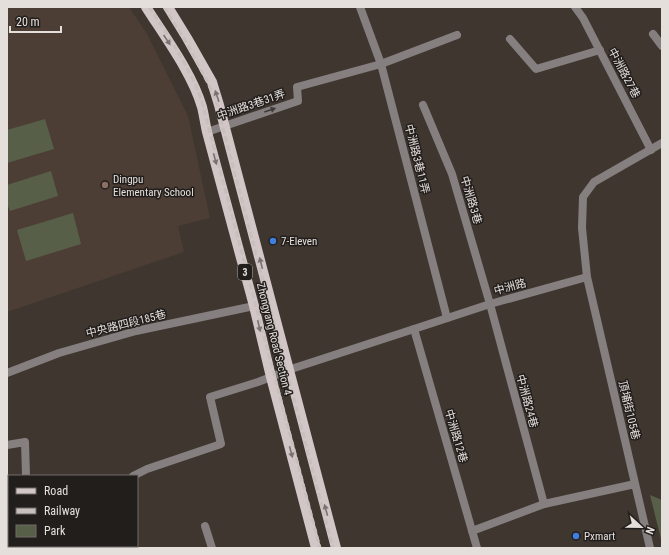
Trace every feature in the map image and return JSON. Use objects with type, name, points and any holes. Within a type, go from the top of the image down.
[{"type":"main road","name":"Zhongyang Road Section 4","points":[[146,7],[172,47],[194,87],[202,107],[207,132],[254,306],[270,377],[316,548]]},
{"type":"main road","name":"Zhongyang Road Section 4","points":[[168,7],[212,82],[225,125],[288,370],[336,548]]},
{"type":"street","name":"中洲路3巷11弄","points":[[360,7],[381,64],[447,318]]},
{"type":"street","name":"中洲路27巷","points":[[575,7],[583,18],[652,150]]},
{"type":"street","points":[[653,34],[662,46]]},
{"type":"street","points":[[381,64],[457,35]]},
{"type":"street","points":[[510,39],[536,69],[600,50]]},
{"type":"street","name":"中洲路3巷31弄","points":[[207,132],[298,101],[297,87],[381,64]]},
{"type":"street","name":"中洲路3巷","points":[[424,104],[452,174],[490,304]]},
{"type":"street","points":[[588,277],[582,228],[583,197],[594,182],[662,143]]},
{"type":"street","name":"中洲路","points":[[135,475],[147,469],[221,444],[210,397],[490,304],[588,277]]},
{"type":"street","name":"頂埔街105巷","points":[[588,277],[650,548]]},
{"type":"street","name":"中洲路24巷","points":[[490,304],[544,504]]},
{"type":"street","name":"中央路四段185巷","points":[[7,373],[59,353],[136,331],[254,306]]},
{"type":"street","name":"中洲路12巷","points":[[414,330],[478,548]]},
{"type":"street","points":[[7,445],[25,442],[26,475]]},
{"type":"street","points":[[472,531],[544,504],[635,484]]},
{"type":"street","points":[[205,526],[212,548]]},
{"type":"shaded area","name":"Dingpu Elementary School","points":[[7,7],[129,7],[147,34],[188,116],[210,218],[178,226],[184,252],[7,312]]},
{"type":"green space","points":[[45,119],[54,149],[7,163],[7,130]]},
{"type":"green space","points":[[51,171],[58,196],[10,211],[7,203],[7,185]]},
{"type":"green space","points":[[73,213],[81,244],[26,261],[17,230]]},
{"type":"green space","points":[[650,495],[662,500],[662,543]]},
{"type":"railway","points":[[149,7],[180,55],[201,98],[320,548]]},
{"type":"railway","points":[[164,7],[185,40],[208,83],[218,106],[333,548]]},
{"type":"place","name":"Dingpu Elementary School","points":[[105,185]]},
{"type":"place","name":"7-Eleven","points":[[273,241]]},
{"type":"place","name":"Pxmart","points":[[576,536]]}]
